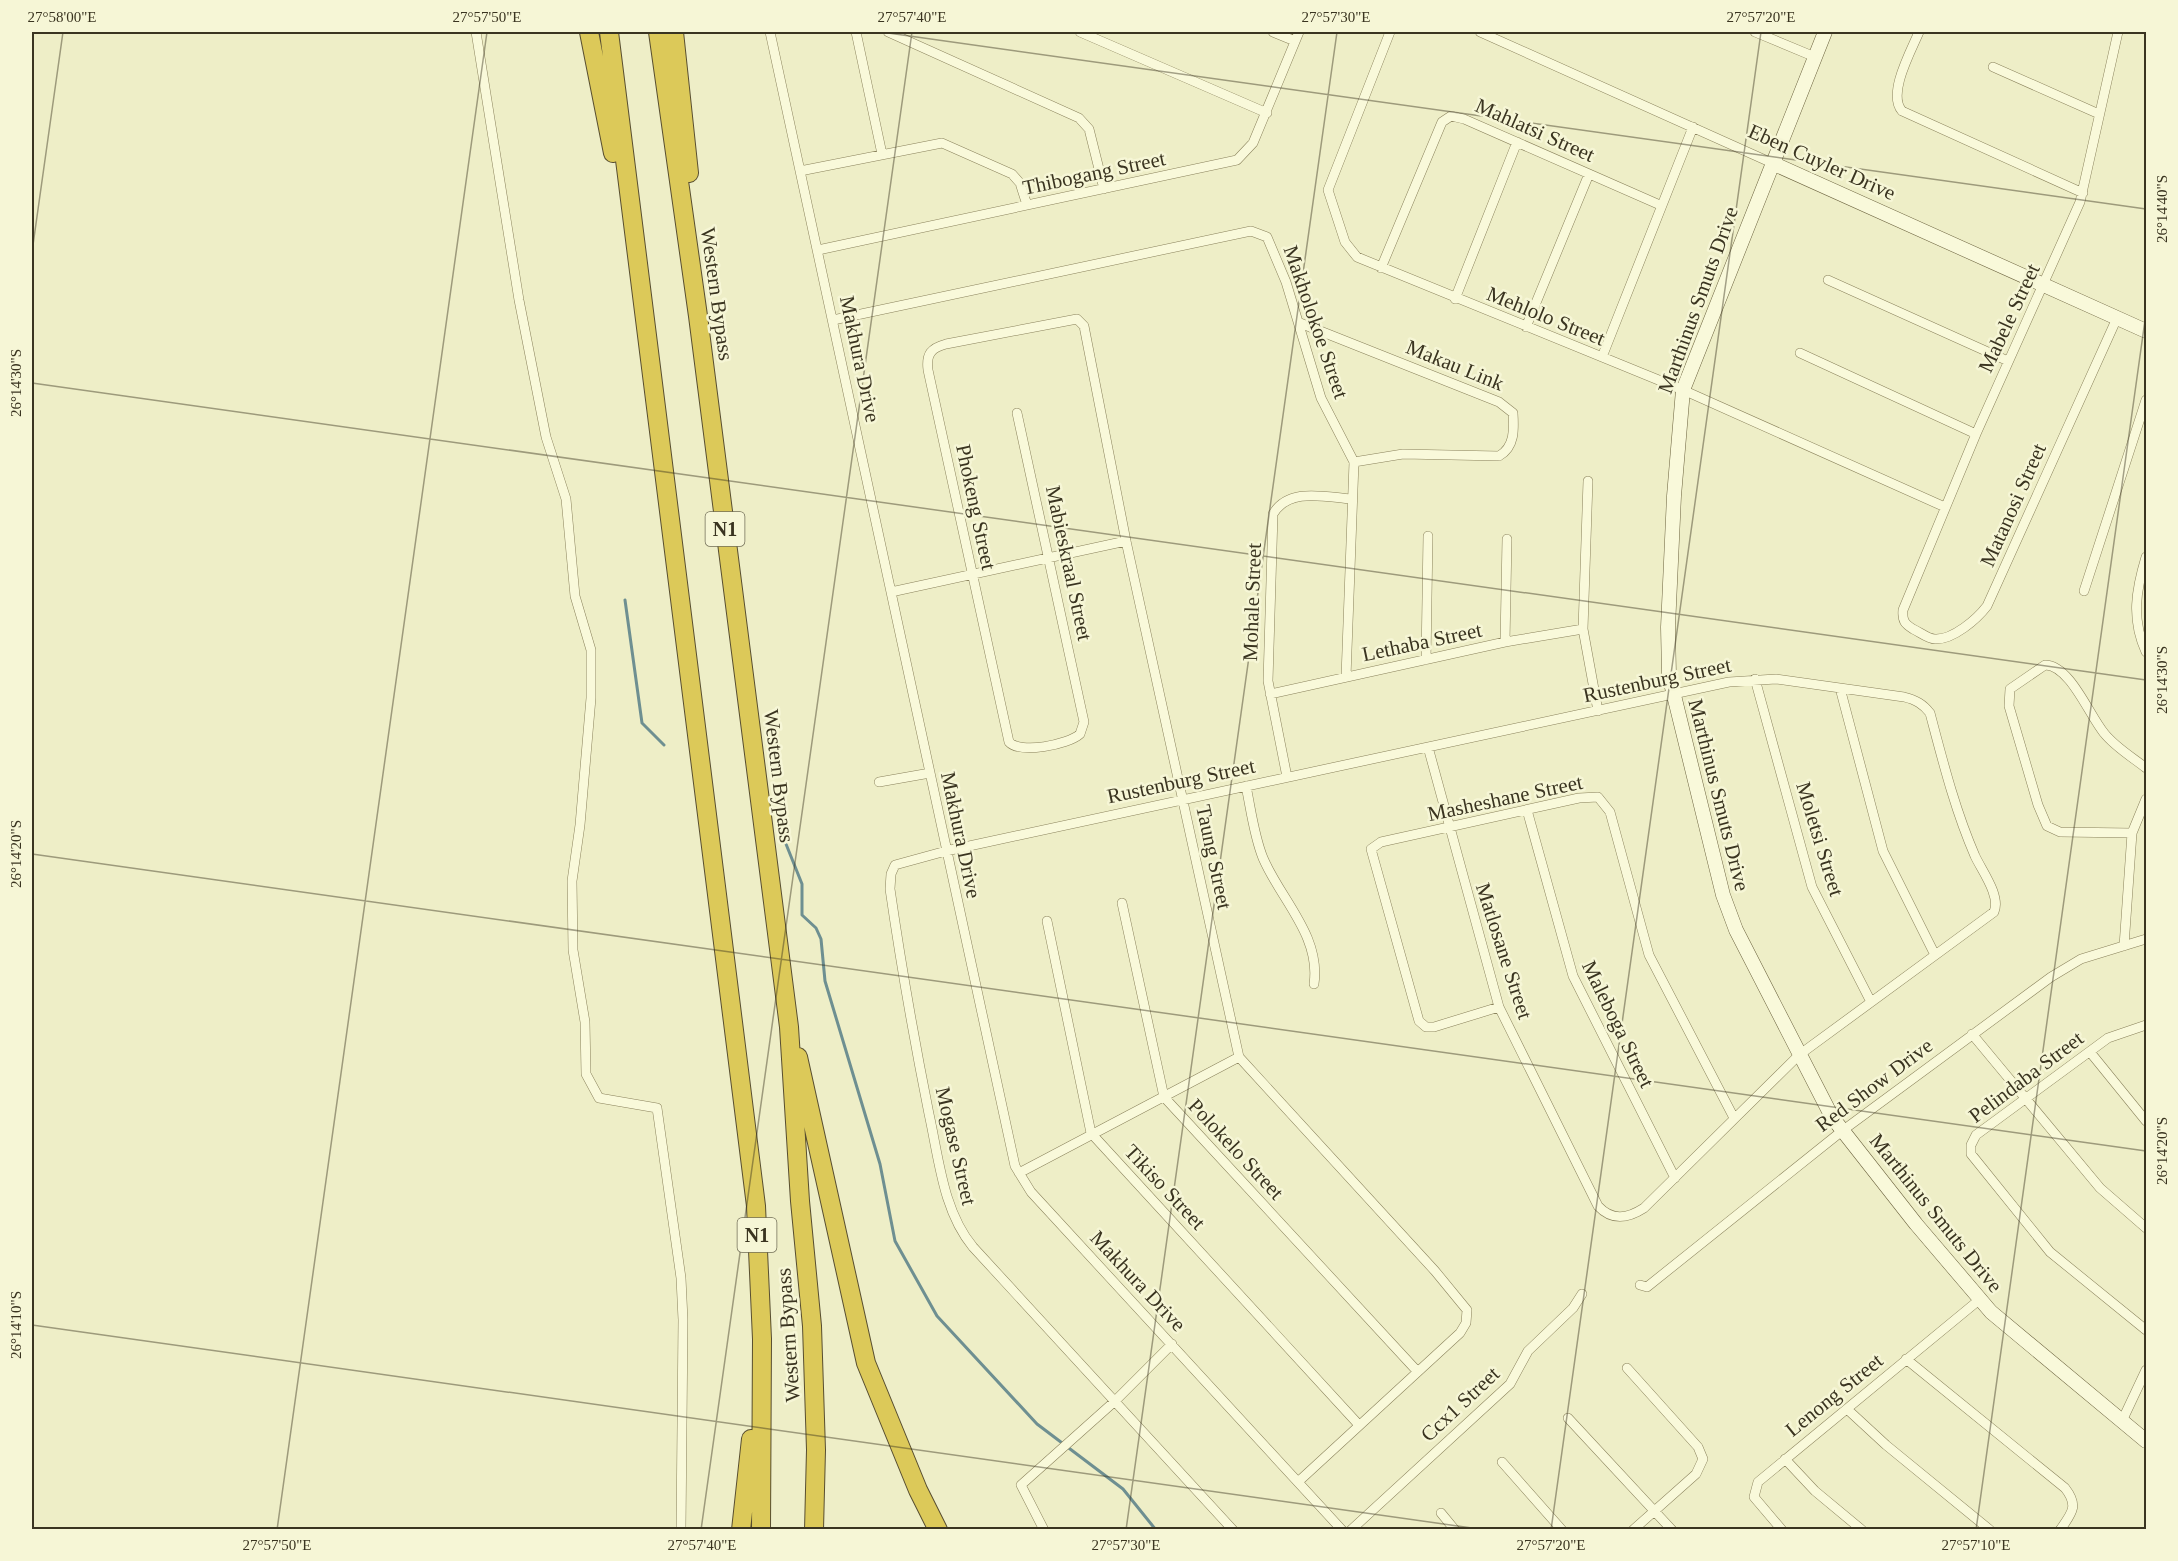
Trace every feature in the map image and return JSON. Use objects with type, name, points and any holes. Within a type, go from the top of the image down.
[{"type":"highway","points":[[589,32],[643,312]]},
{"type":"highway","name":"Western Bypass","points":[[609,32],[756,1206],[762,1339],[761,1530]]},
{"type":"highway","name":"Western Bypass","points":[[658,32],[698,316],[789,1027],[800,1201],[812,1326],[816,1450],[814,1530]]},
{"type":"highway","points":[[674,32],[694,218],[698,316]]},
{"type":"highway","points":[[789,1027],[805,1082],[845,1279],[866,1364],[896,1441],[938,1530]]},
{"type":"highway","points":[[741,1530],[762,1339]]},
{"type":"street","points":[[476,32],[519,300],[546,437],[566,499],[575,597],[591,650],[591,698],[580,825],[572,881],[573,950],[585,1022],[586,1074],[599,1098],[657,1108],[671,1195],[683,1320],[681,1530]]},
{"type":"street","name":"Makhura Drive","points":[[770,32],[1010,1148],[1019,1173],[1031,1192],[1342,1530]]},
{"type":"street","points":[[856,32],[882,154]]},
{"type":"street","points":[[888,32],[1079,118],[1089,129],[1104,189]]},
{"type":"street","points":[[1080,32],[1267,113]]},
{"type":"street","points":[[1273,32],[1295,41]]},
{"type":"street","name":"Thibogang Street","points":[[818,250],[1236,160],[1248,151],[1267,113],[1299,32]]},
{"type":"street","name":"Mehlolo Street","points":[[1390,32],[1328,190],[1345,242],[1357,257],[1455,299],[1683,390],[1945,507]]},
{"type":"street","name":"Eben Cuyler Drive","points":[[1480,32],[2146,331]]},
{"type":"street","points":[[1755,32],[1815,57]]},
{"type":"street","name":"Marthinus Smuts Drive","points":[[1825,32],[1683,390],[1678,431],[1668,627],[1672,694],[1729,914],[1799,1055],[1842,1131],[1979,1300],[2146,1441]]},
{"type":"street","points":[[1919,32],[1896,93],[1897,104],[1902,111],[2083,193]]},
{"type":"street","points":[[2106,32],[2117,34]]},
{"type":"street","name":"Mabele Street","points":[[1903,610],[1976,434],[2083,193],[2117,34]]},
{"type":"street","points":[[1993,67],[2099,114]]},
{"type":"street","name":"Mahlatsi Street","points":[[1382,268],[1444,119],[1451,116],[1460,117],[1660,205]]},
{"type":"street","points":[[1602,357],[1660,205],[1693,127]]},
{"type":"street","points":[[1455,299],[1517,142]]},
{"type":"street","points":[[800,171],[935,143],[949,145],[1011,174],[1020,183],[1027,205]]},
{"type":"street","points":[[1526,327],[1589,174]]},
{"type":"street","name":"Makholokoe Street","points":[[833,320],[1251,231],[1267,237],[1272,243],[1300,323],[1321,398],[1354,462]]},
{"type":"street","points":[[1828,280],[2008,361]]},
{"type":"street","name":"Matanosi Street","points":[[1903,610],[1904,623],[1934,639],[1954,633],[1983,612],[1990,601],[2117,318]]},
{"type":"street","name":"Phokeng Street","points":[[1084,326],[1079,319],[1061,320],[946,344],[935,347],[928,354],[928,370],[1009,742],[1020,749],[1065,742],[1080,734],[1084,722]]},
{"type":"street","name":"Makau Link","points":[[1300,323],[1499,402],[1513,413],[1512,440],[1509,449],[1499,456],[1469,458],[1403,454],[1354,462]]},
{"type":"street","name":"Taung Street","points":[[1084,326],[1126,542],[1239,1057]]},
{"type":"street","points":[[1800,353],[1976,434]]},
{"type":"street","points":[[2084,591],[2146,400]]},
{"type":"street","name":"Mabieskraal Street","points":[[1017,413],[1084,722]]},
{"type":"street","points":[[1346,677],[1354,462]]},
{"type":"street","points":[[1588,481],[1583,629],[1598,711]]},
{"type":"street","name":"Mohale Street","points":[[1287,777],[1267,668],[1273,514],[1282,502],[1297,496],[1351,499]]},
{"type":"street","points":[[1426,660],[1428,536]]},
{"type":"street","points":[[1505,642],[1507,539]]},
{"type":"street","points":[[891,592],[1126,542]]},
{"type":"street","points":[[2146,557],[2139,581],[2136,611],[2139,633],[2146,652]]},
{"type":"street","name":"Lethaba Street","points":[[1270,694],[1505,642],[1583,629]]},
{"type":"street","points":[[2132,833],[2060,832],[2047,826],[2038,805],[2009,706],[2010,689],[2045,665],[2058,667],[2104,733],[2146,768]]},
{"type":"street","name":"Rustenburg Street","points":[[946,851],[1672,694],[1755,679],[1776,679],[1913,699],[1930,713],[1956,807],[1995,904],[1994,912],[1799,1055],[1652,1202],[1636,1213],[1621,1217],[1611,1216]]},
{"type":"street","name":"Moletsi Street","points":[[1755,679],[1812,887],[1871,1002]]},
{"type":"street","points":[[1840,688],[1883,851],[1935,955]]},
{"type":"street","name":"Matlosane Street","points":[[1428,747],[1499,1007],[1598,1206],[1611,1216]]},
{"type":"street","points":[[879,782],[930,773]]},
{"type":"street","points":[[1246,786],[1264,859],[1302,926],[1313,953],[1316,967],[1314,984]]},
{"type":"street","name":"Masheshane Street","points":[[1499,1007],[1434,1027],[1426,1027],[1419,1021],[1371,849],[1376,844],[1450,827],[1598,797],[1606,804],[1649,955],[1734,1118]]},
{"type":"street","points":[[2124,946],[2132,833],[2146,799]]},
{"type":"street","name":"Maleboga Street","points":[[1527,810],[1573,976],[1675,1178]]},
{"type":"street","name":"Mogase Street","points":[[946,851],[900,862],[892,869],[890,881],[910,1021],[951,1209],[973,1247],[1233,1530]]},
{"type":"street","name":"Polokelo Street","points":[[1122,903],[1164,1097],[1417,1371]]},
{"type":"street","points":[[1047,921],[1090,1133]]},
{"type":"street","name":"Red Show Drive","points":[[1640,1285],[1647,1287],[1842,1131],[2068,965],[2146,939]]},
{"type":"street","name":"Pelindaba Street","points":[[2146,1025],[2114,1035],[1976,1135],[1971,1145],[1971,1154],[2050,1252],[2146,1330]]},
{"type":"street","points":[[1972,1034],[2100,1188],[2146,1228]]},
{"type":"street","points":[[2090,1052],[2146,1121]]},
{"type":"street","points":[[1019,1173],[1090,1133],[1239,1057],[1435,1271],[1462,1302],[1467,1315],[1460,1333],[1299,1481]]},
{"type":"street","name":"Tikiso Street","points":[[1090,1133],[1359,1425]]},
{"type":"street","name":"Ccx1 Street","points":[[1350,1530],[1510,1384],[1528,1352],[1573,1308],[1582,1294]]},
{"type":"street","name":"Lenong Street","points":[[1782,1530],[1754,1497],[1758,1482],[1979,1300]]},
{"type":"street","points":[[1044,1530],[1021,1485],[1115,1401],[1172,1344]]},
{"type":"street","points":[[1906,1359],[2065,1488],[2073,1501],[2073,1508],[2060,1530]]},
{"type":"street","points":[[1627,1368],[1702,1454],[1700,1469],[1633,1530]]},
{"type":"street","points":[[2122,1421],[2146,1370]]},
{"type":"street","points":[[1847,1409],[1886,1445],[1990,1530]]},
{"type":"street","points":[[1568,1418],[1672,1530]]},
{"type":"street","points":[[1785,1459],[1815,1491],[1862,1530]]},
{"type":"street","points":[[1502,1462],[1562,1530]]},
{"type":"street","points":[[1441,1514],[1455,1530]]},
{"type":"waterway","points":[[625,600],[642,723],[664,745]]},
{"type":"waterway","points":[[784,839],[802,884],[802,915],[816,928],[821,939],[825,981],[880,1164],[895,1241],[937,1316],[1037,1424],[1123,1489],[1156,1530]]}]
